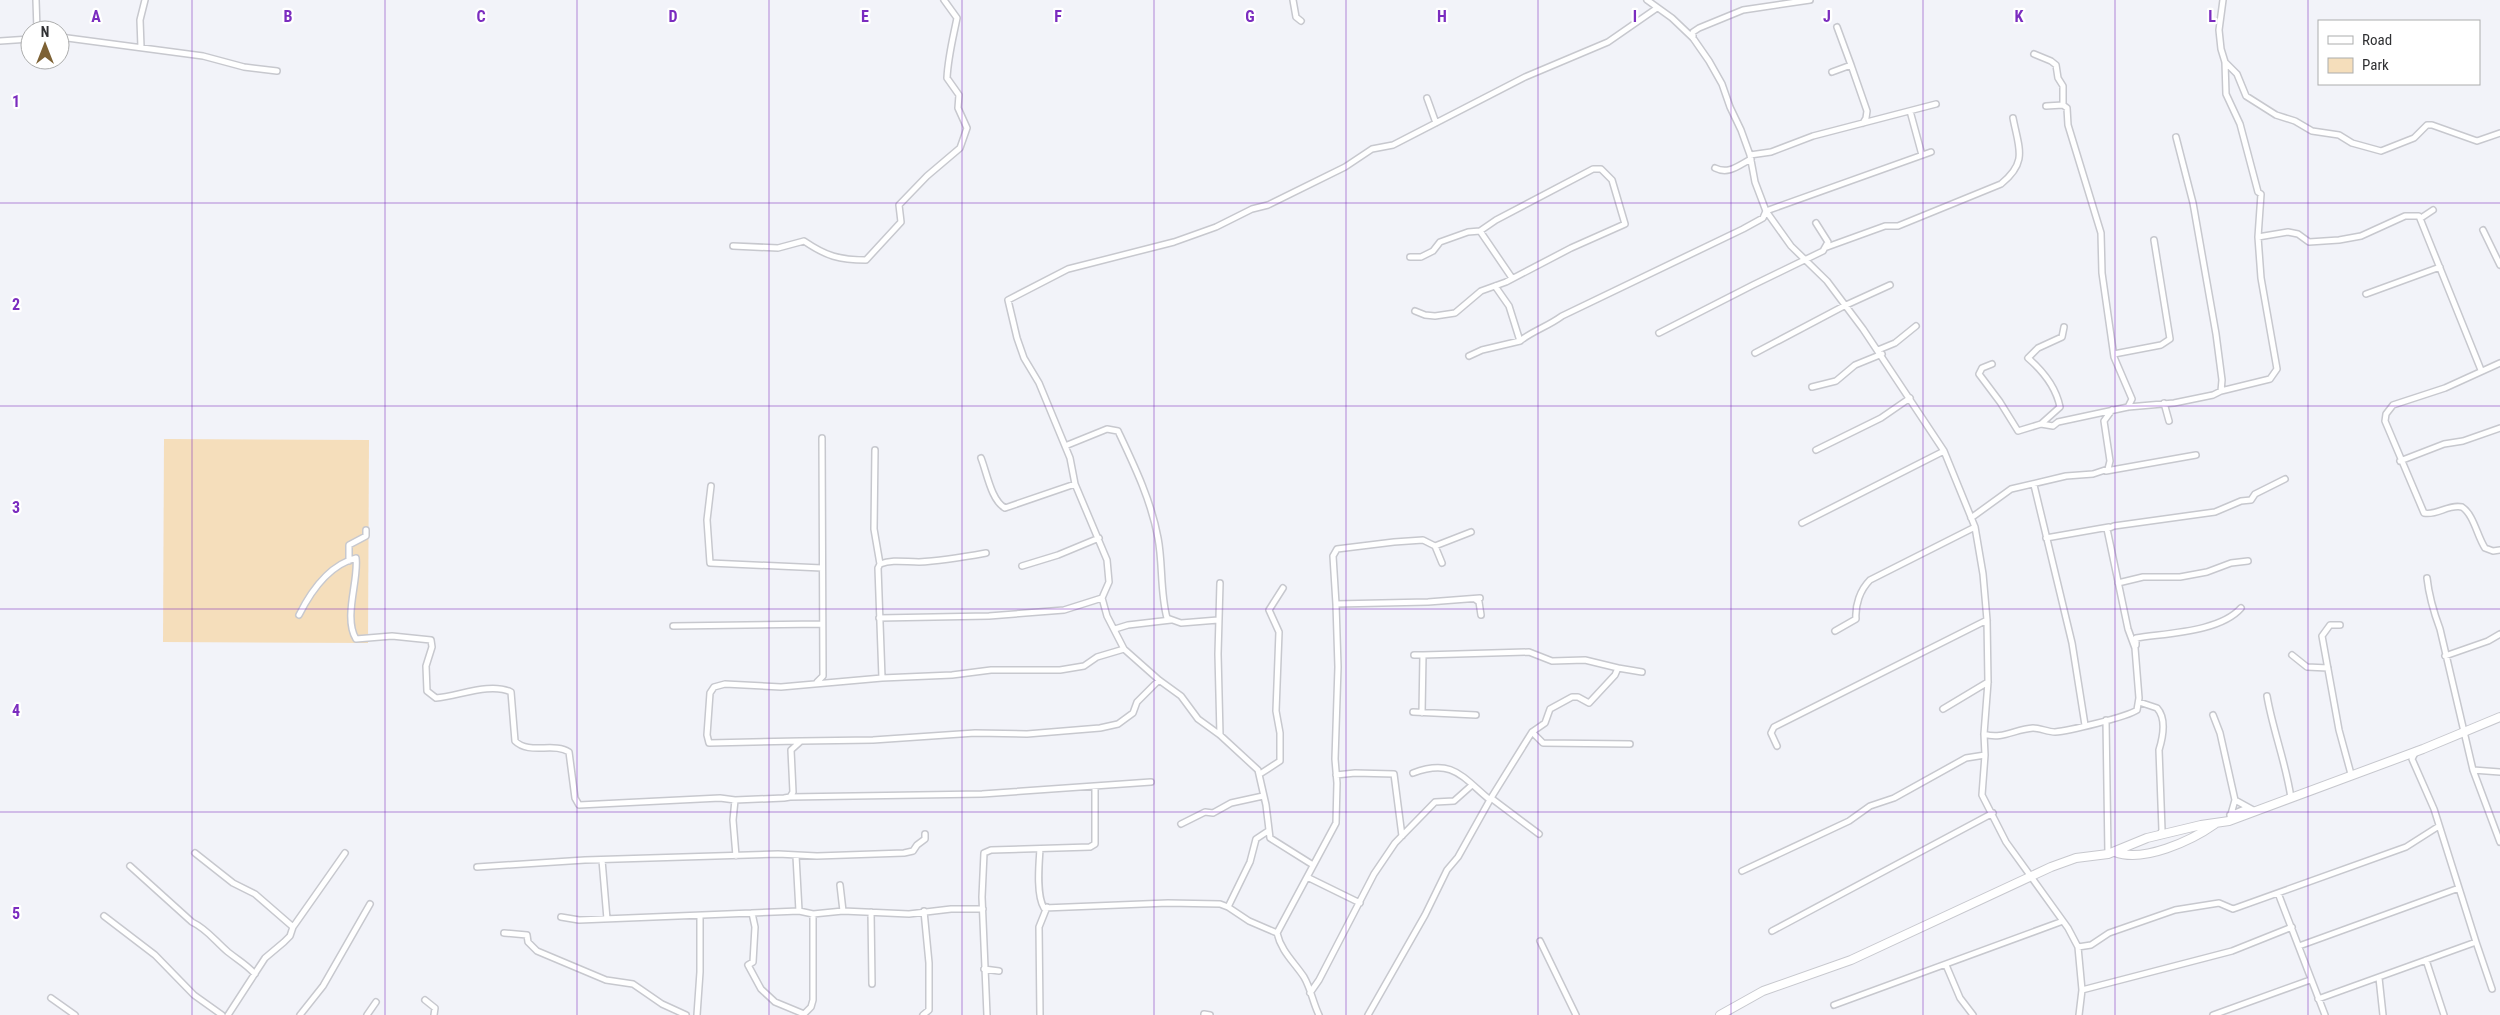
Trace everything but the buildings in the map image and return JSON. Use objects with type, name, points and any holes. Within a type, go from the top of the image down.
[{"type":"street","points":[[36,0],[36,20]]},
{"type":"street","points":[[141,46],[140,20],[145,0]]},
{"type":"street","points":[[733,246],[778,248],[804,241],[818,251],[841,260],[866,260],[901,222],[899,205],[927,176],[960,148],[967,128],[958,108],[959,95],[947,78],[948,54],[955,35],[957,18],[944,0]]},
{"type":"street","points":[[1293,0],[1296,17],[1301,21]]},
{"type":"street","points":[[1647,0],[1693,38],[1722,84],[1750,157],[1755,182],[1766,211],[1791,246],[1827,281],[1880,352],[1944,451],[1975,527],[1984,574],[1988,682],[1984,734],[1985,755],[1981,790],[2006,842],[2033,877],[2078,947],[2082,990],[2079,1015]]},
{"type":"street","points":[[1693,38],[1693,32],[1699,28],[1742,10],[1810,0]]},
{"type":"street","points":[[2041,424],[2053,426],[2058,422],[2112,410],[2213,395],[2221,391],[2264,381],[2270,378],[2277,370],[2261,278],[2258,237],[2261,194],[2258,192],[2247,156],[2240,124],[2226,94],[2225,62],[2221,49],[2219,30],[2223,0]]},
{"type":"street","points":[[1313,865],[1302,856],[1273,842],[1268,832],[1266,805],[1260,774],[1220,735],[1198,719],[1181,696],[1159,680],[1124,649],[1107,616],[1102,598],[1109,582],[1109,568],[1075,484],[1065,446],[1039,383],[1024,358],[1008,300],[1068,269],[1174,242],[1216,227],[1336,171],[1372,149],[1393,145],[1525,77],[1608,42],[1657,8]]},
{"type":"street","points":[[1837,27],[1867,111],[1866,118],[1862,124]]},
{"type":"street","points":[[70,38],[203,56],[244,67],[277,71]]},
{"type":"street","points":[[0,41],[20,40]]},
{"type":"street","points":[[2034,54],[2056,65],[2058,78],[2063,86],[2063,106]]},
{"type":"street","points":[[2225,62],[2237,74],[2246,96],[2276,115],[2296,121],[2312,131],[2339,135],[2352,143],[2374,150],[2388,150],[2414,138],[2426,125],[2432,125],[2477,141],[2500,133]]},
{"type":"street","points":[[1832,72],[1850,66]]},
{"type":"street","points":[[1427,98],[1436,123]]},
{"type":"street","points":[[1715,168],[1732,170],[1750,157],[1771,152],[1812,136],[1936,104]]},
{"type":"street","points":[[2046,106],[2063,106],[2067,108],[2068,125],[2101,233],[2102,273],[2114,354],[2132,399],[2128,407]]},
{"type":"street","points":[[1910,111],[1922,155]]},
{"type":"street","points":[[1660,333],[1827,247],[1885,226],[1898,226],[2001,184],[2012,176],[2021,160],[2013,118]]},
{"type":"street","points":[[2176,137],[2193,202],[2216,334],[2222,380],[2221,391]]},
{"type":"street","points":[[1766,211],[1931,152]]},
{"type":"street","points":[[1410,257],[1422,257],[1433,251],[1440,242],[1468,232],[1480,231],[1496,220],[1593,169],[1601,168],[1612,180],[1625,224],[1481,291],[1455,313],[1435,316],[1415,311]]},
{"type":"street","points":[[2421,218],[2433,210]]},
{"type":"street","points":[[1469,356],[1490,348],[1520,341],[1535,329],[1547,328],[1562,316],[1764,218],[1766,211]]},
{"type":"street","points":[[2258,237],[2288,232],[2298,234],[2309,242],[2340,240],[2361,236],[2405,216],[2415,215],[2421,218],[2470,338],[2475,358],[2482,370]]},
{"type":"street","points":[[1816,223],[1828,242],[1827,247]]},
{"type":"street","points":[[2483,230],[2500,265]]},
{"type":"street","points":[[1480,231],[1512,278]]},
{"type":"street","points":[[2114,354],[2161,345],[2170,339],[2154,240]]},
{"type":"street","points":[[2366,294],[2440,267]]},
{"type":"street","points":[[1755,354],[1844,306],[1890,285]]},
{"type":"street","points":[[1495,286],[1508,306],[1520,341]]},
{"type":"street","points":[[1812,387],[1836,381],[1855,364],[1895,343],[1916,326]]},
{"type":"street","points":[[1992,364],[1982,368],[1979,374],[2000,402],[2018,431],[2041,424],[2060,407],[2058,399],[2045,375],[2028,358],[2038,348],[2062,337],[2064,327]]},
{"type":"street","points":[[2500,363],[2445,388],[2391,407],[2385,421],[2400,461],[2408,472],[2424,513],[2430,514],[2452,507],[2462,507],[2469,514],[2477,535],[2485,548],[2493,551],[2500,550]]},
{"type":"street","points":[[1816,450],[1882,418],[1910,398]]},
{"type":"street","points":[[2164,403],[2168,421]]},
{"type":"street","points":[[2104,472],[2109,466],[2110,460],[2104,421],[2112,410]]},
{"type":"street","points":[[2400,461],[2444,444],[2463,441],[2500,428]]},
{"type":"street","points":[[1065,446],[1107,429],[1118,431],[1151,507],[1160,551],[1163,604],[1167,618],[1171,620]]},
{"type":"street","points":[[816,683],[823,676],[824,640],[822,624],[822,438]]},
{"type":"street","points":[[876,450],[874,529],[880,564],[878,568],[882,678]]},
{"type":"street","points":[[1802,523],[1944,451]]},
{"type":"street","points":[[1971,518],[2011,489],[2066,476],[2104,472],[2196,455]]},
{"type":"street","points":[[981,458],[994,495],[1000,505],[1005,508],[1075,484]]},
{"type":"street","points":[[2046,538],[2220,511],[2241,501],[2251,500],[2255,494],[2285,479]]},
{"type":"street","points":[[2034,485],[2072,643],[2085,725]]},
{"type":"street","points":[[711,486],[708,520],[710,563],[822,568]]},
{"type":"street","points":[[1835,631],[1856,618],[1857,604],[1864,586],[1870,580],[1975,527]]},
{"type":"street","points":[[2109,527],[2106,532],[2128,629],[2135,648]]},
{"type":"street","points":[[349,561],[349,545],[366,536],[366,530]]},
{"type":"street","points":[[1435,546],[1471,532]]},
{"type":"street","points":[[1022,566],[1058,555],[1098,538]]},
{"type":"street","points":[[1319,1015],[1305,979],[1279,943],[1277,933],[1336,823],[1335,759],[1338,666],[1333,556],[1338,549],[1423,540],[1435,546],[1442,563]]},
{"type":"street","points":[[880,564],[892,560],[917,562],[954,559],[986,553]]},
{"type":"street","points":[[299,615],[312,590],[335,568],[355,558],[357,559],[352,595],[353,630],[356,639],[392,636],[431,640],[432,646],[426,666],[427,691],[436,698],[473,691],[495,690],[512,692],[515,741],[523,747],[563,749],[569,752],[575,798],[579,805],[720,798],[736,800],[790,797],[982,794],[1151,782]]},
{"type":"street","points":[[2118,583],[2143,577],[2180,577],[2207,572],[2231,563],[2248,561]]},
{"type":"street","points":[[2427,578],[2474,770],[2498,828],[2500,842]]},
{"type":"street","points":[[1220,583],[1218,620],[1220,735]]},
{"type":"street","points":[[1260,774],[1280,761],[1280,733],[1276,711],[1279,632],[1269,610],[1283,588]]},
{"type":"street","points":[[879,618],[989,616],[1064,610],[1102,598]]},
{"type":"street","points":[[1336,604],[1428,602],[1477,598],[1481,615]]},
{"type":"street","points":[[1984,734],[2005,736],[2033,728],[2056,732],[2132,713],[2137,710],[2139,702],[2136,638],[2218,624],[2230,619],[2241,608]]},
{"type":"street","points":[[1115,629],[1128,625],[1171,620],[1182,622],[1218,620]]},
{"type":"street","points":[[1777,746],[1771,733],[1774,727],[1987,620]]},
{"type":"street","points":[[673,626],[822,624]]},
{"type":"street","points":[[2340,624],[2330,625],[2322,633],[2339,730],[2351,774]]},
{"type":"street","points":[[2445,656],[2488,641],[2500,634]]},
{"type":"street","points":[[1124,649],[1097,658],[1084,666],[1060,670],[1001,669],[952,675],[882,678],[781,687],[725,684],[714,687],[710,693],[707,734],[709,743],[873,740],[975,733],[1027,734],[1100,728],[1118,724],[1133,713],[1137,702],[1159,680]]},
{"type":"street","points":[[1414,655],[1529,652],[1552,661],[1585,660],[1642,672]]},
{"type":"street","points":[[1422,713],[1423,655]]},
{"type":"street","points":[[2292,655],[2307,667],[2328,668]]},
{"type":"street","points":[[1368,1015],[1425,915],[1447,870],[1458,857],[1490,799],[1532,732],[1545,723],[1550,709],[1572,697],[1578,697],[1589,703],[1615,675],[1618,668]]},
{"type":"street","points":[[1943,708],[1988,682]]},
{"type":"street","points":[[2268,696],[2271,716],[2288,773],[2291,798]]},
{"type":"street","points":[[2139,702],[2157,708],[2162,717],[2163,738],[2159,750],[2163,833]]},
{"type":"street","points":[[1413,712],[1476,715]]},
{"type":"street","points":[[2213,714],[2220,733],[2235,800],[2230,818]]},
{"type":"street","points":[[1720,1015],[1763,991],[1851,960],[2051,867],[2076,858],[2111,853],[2163,833],[2218,822],[2255,811],[2416,751],[2500,716]]},
{"type":"street","points":[[2106,720],[2111,853]]},
{"type":"street","points":[[1532,732],[1543,743],[1630,744]]},
{"type":"street","points":[[790,797],[794,785],[791,750],[801,741]]},
{"type":"street","points":[[2412,759],[2416,751]]},
{"type":"street","points":[[1742,871],[1849,821],[1870,806],[1894,798],[1966,758],[1985,755]]},
{"type":"street","points":[[2398,757],[2412,759]]},
{"type":"street","points":[[2412,759],[2434,808],[2458,888],[2492,989]]},
{"type":"street","points":[[1413,773],[1430,768],[1445,768],[1461,773],[1472,785],[1539,834]]},
{"type":"street","points":[[2474,770],[2500,772]]},
{"type":"street","points":[[1336,775],[1355,773],[1394,774],[1402,836]]},
{"type":"street","points":[[1310,993],[1320,980],[1374,874],[1402,836],[1435,802],[1454,801],[1472,785]]},
{"type":"street","points":[[987,1015],[983,909],[986,851],[1090,847],[1095,844],[1095,786]]},
{"type":"street","points":[[1181,824],[1204,812],[1213,813],[1231,803],[1263,796]]},
{"type":"street","points":[[736,800],[734,820],[736,856]]},
{"type":"street","points":[[2235,800],[2246,808],[2255,811]]},
{"type":"street","points":[[2230,818],[2246,808]]},
{"type":"street","points":[[1772,931],[1993,813]]},
{"type":"street","points":[[2111,853],[2126,856],[2157,851],[2201,834],[2218,822]]},
{"type":"street","points":[[2078,947],[2091,945],[2109,933],[2175,910],[2219,903],[2233,909],[2406,846],[2439,826]]},
{"type":"street","points":[[1228,907],[1250,862],[1256,839],[1268,832]]},
{"type":"street","points":[[477,867],[602,860],[910,852],[925,839],[925,834]]},
{"type":"street","points":[[1040,850],[1041,901],[1044,908],[1168,903],[1212,904],[1228,907],[1249,921],[1277,933]]},
{"type":"street","points":[[195,853],[233,883],[255,894],[293,927]]},
{"type":"street","points":[[228,1015],[265,958],[290,936],[293,927],[345,853]]},
{"type":"street","points":[[796,856],[799,911]]},
{"type":"street","points":[[602,860],[607,919]]},
{"type":"street","points":[[130,866],[192,922],[203,927],[226,950],[245,962],[256,974]]},
{"type":"street","points":[[1307,877],[1360,903]]},
{"type":"street","points":[[840,885],[843,911]]},
{"type":"street","points":[[2299,946],[2458,888]]},
{"type":"street","points":[[2278,893],[2325,1015]]},
{"type":"street","points":[[300,1015],[323,986],[370,904]]},
{"type":"street","points":[[1040,1015],[1039,927],[1047,908]]},
{"type":"street","points":[[561,917],[579,920],[799,911],[813,914],[843,911],[909,914],[924,911],[983,909]]},
{"type":"street","points":[[923,1015],[929,1010],[929,963],[924,911]]},
{"type":"street","points":[[871,912],[872,984]]},
{"type":"street","points":[[752,913],[755,927],[753,962],[748,965],[761,989],[775,1002],[803,1014],[811,1007],[813,1000],[813,914]]},
{"type":"street","points":[[104,916],[155,955],[194,994],[222,1015]]},
{"type":"street","points":[[697,1015],[700,972],[700,916]]},
{"type":"street","points":[[1834,1005],[2063,921]]},
{"type":"street","points":[[2082,990],[2232,951],[2292,927]]},
{"type":"street","points":[[504,933],[527,934],[529,937],[528,941],[537,951],[606,980],[633,984],[662,1004],[686,1015]]},
{"type":"street","points":[[1540,942],[1576,1015]]},
{"type":"street","points":[[2318,999],[2476,942]]},
{"type":"street","points":[[2426,960],[2444,1015]]},
{"type":"street","points":[[1946,965],[1960,998],[1973,1015]]},
{"type":"street","points":[[984,969],[999,971]]},
{"type":"street","points":[[2379,978],[2382,1015]]},
{"type":"street","points":[[2213,1015],[2310,980]]},
{"type":"street","points":[[51,998],[75,1015]]},
{"type":"street","points":[[425,1000],[435,1008],[434,1015]]},
{"type":"street","points":[[367,1015],[376,1002]]},
{"type":"green space","points":[[164,439],[369,440],[368,643],[163,642]]}]
